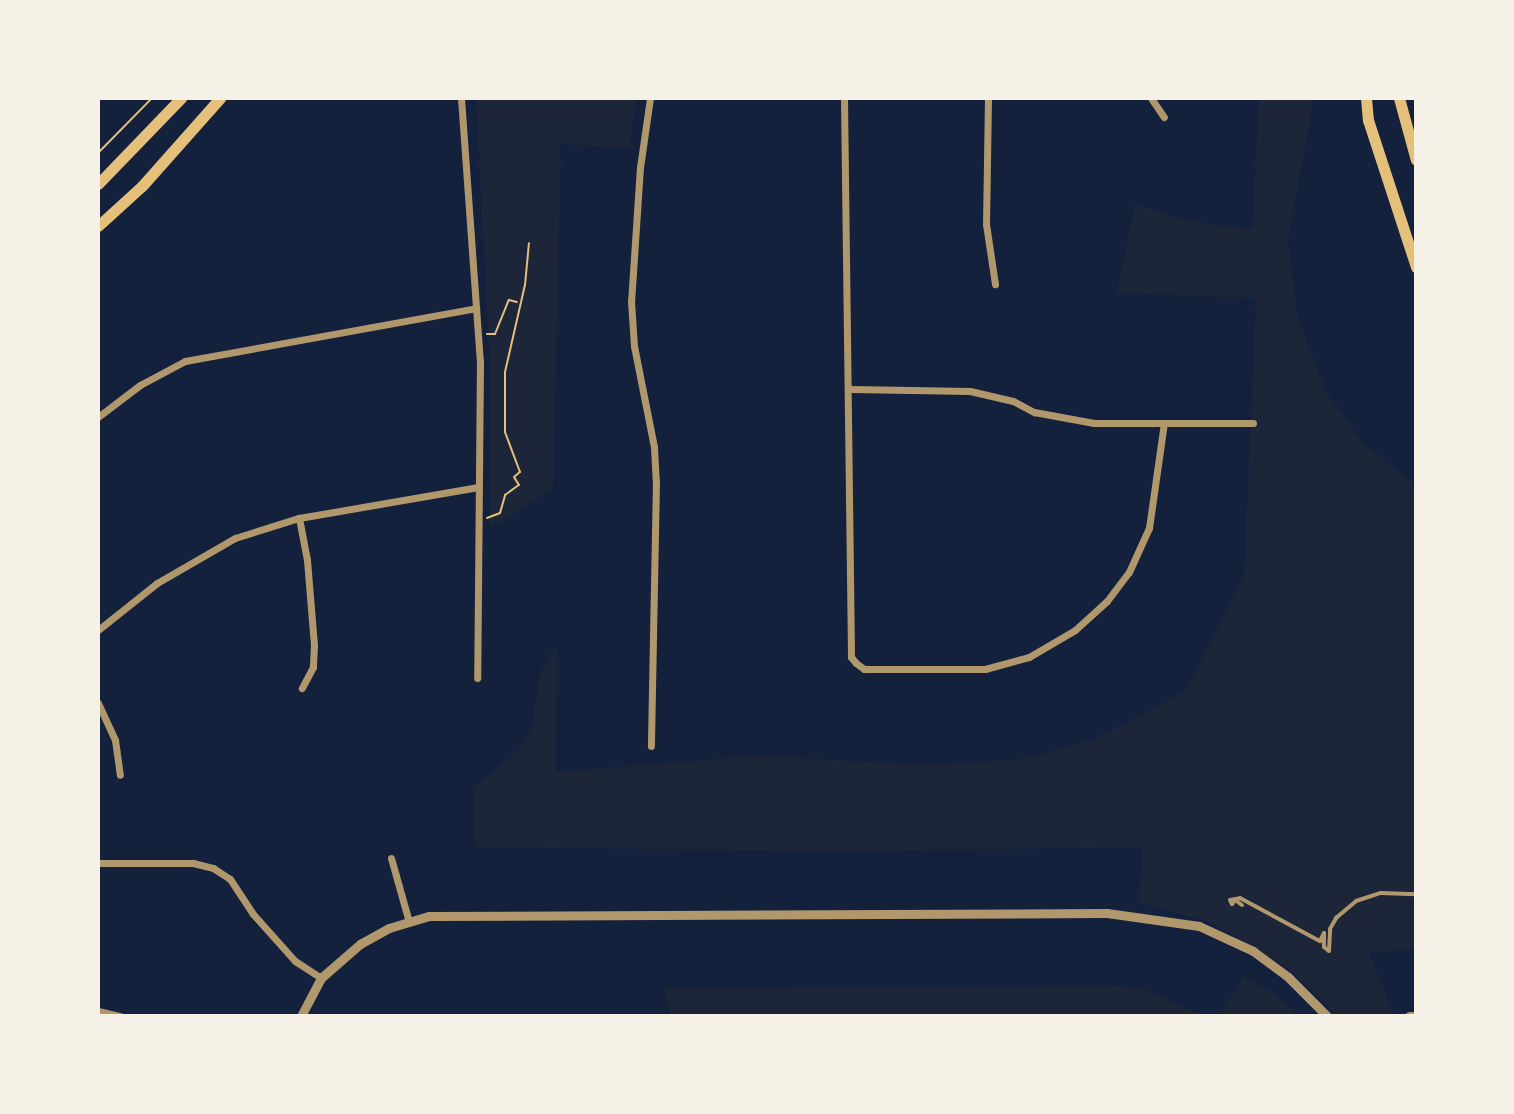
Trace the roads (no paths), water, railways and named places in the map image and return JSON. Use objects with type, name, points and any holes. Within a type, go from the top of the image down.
[{"type":"main road","points":[[98,184],[181,98]]},
{"type":"main road","points":[[98,226],[142,186],[220,98]]},
{"type":"main road","points":[[1366,98],[1368,120],[1416,267]]},
{"type":"main road","points":[[1399,98],[1416,160]]},
{"type":"street","points":[[461,98],[478,335],[477,678]]},
{"type":"street","points":[[650,98],[640,167],[631,301],[634,346],[654,447],[656,481],[651,746]]},
{"type":"street","points":[[844,98],[851,657],[856,663],[864,669],[985,669],[1029,657],[1075,630],[1107,601],[1129,572],[1149,528],[1164,423]]},
{"type":"street","points":[[988,98],[986,224],[995,284]]},
{"type":"street","points":[[1151,98],[1164,117]]},
{"type":"street","points":[[98,417],[140,385],[185,361],[476,308]]},
{"type":"street","points":[[850,389],[970,391],[1013,401],[1034,412],[1094,423],[1253,423]]},
{"type":"street","points":[[98,630],[157,583],[235,538],[299,518],[478,487]]},
{"type":"street","points":[[299,518],[307,560],[314,645],[313,667],[302,688]]},
{"type":"street","points":[[98,703],[115,740],[120,775]]},
{"type":"street","points":[[391,858],[409,922]]},
{"type":"street","points":[[98,863],[193,863],[213,868],[230,879],[253,914],[295,961],[321,978]]},
{"type":"street","points":[[301,1016],[308,996],[321,978],[360,944],[389,928],[445,916],[1107,913],[1157,917],[1199,926],[1253,951],[1288,977],[1327,1016]]},
{"type":"street","points":[[98,1011],[120,1016]]},
{"type":"lane","points":[[1242,905],[1235,900],[1232,904],[1230,900],[1240,898],[1320,941],[1324,933],[1324,947],[1329,951],[1330,929],[1336,918],[1356,901],[1381,893],[1416,894]]}]
